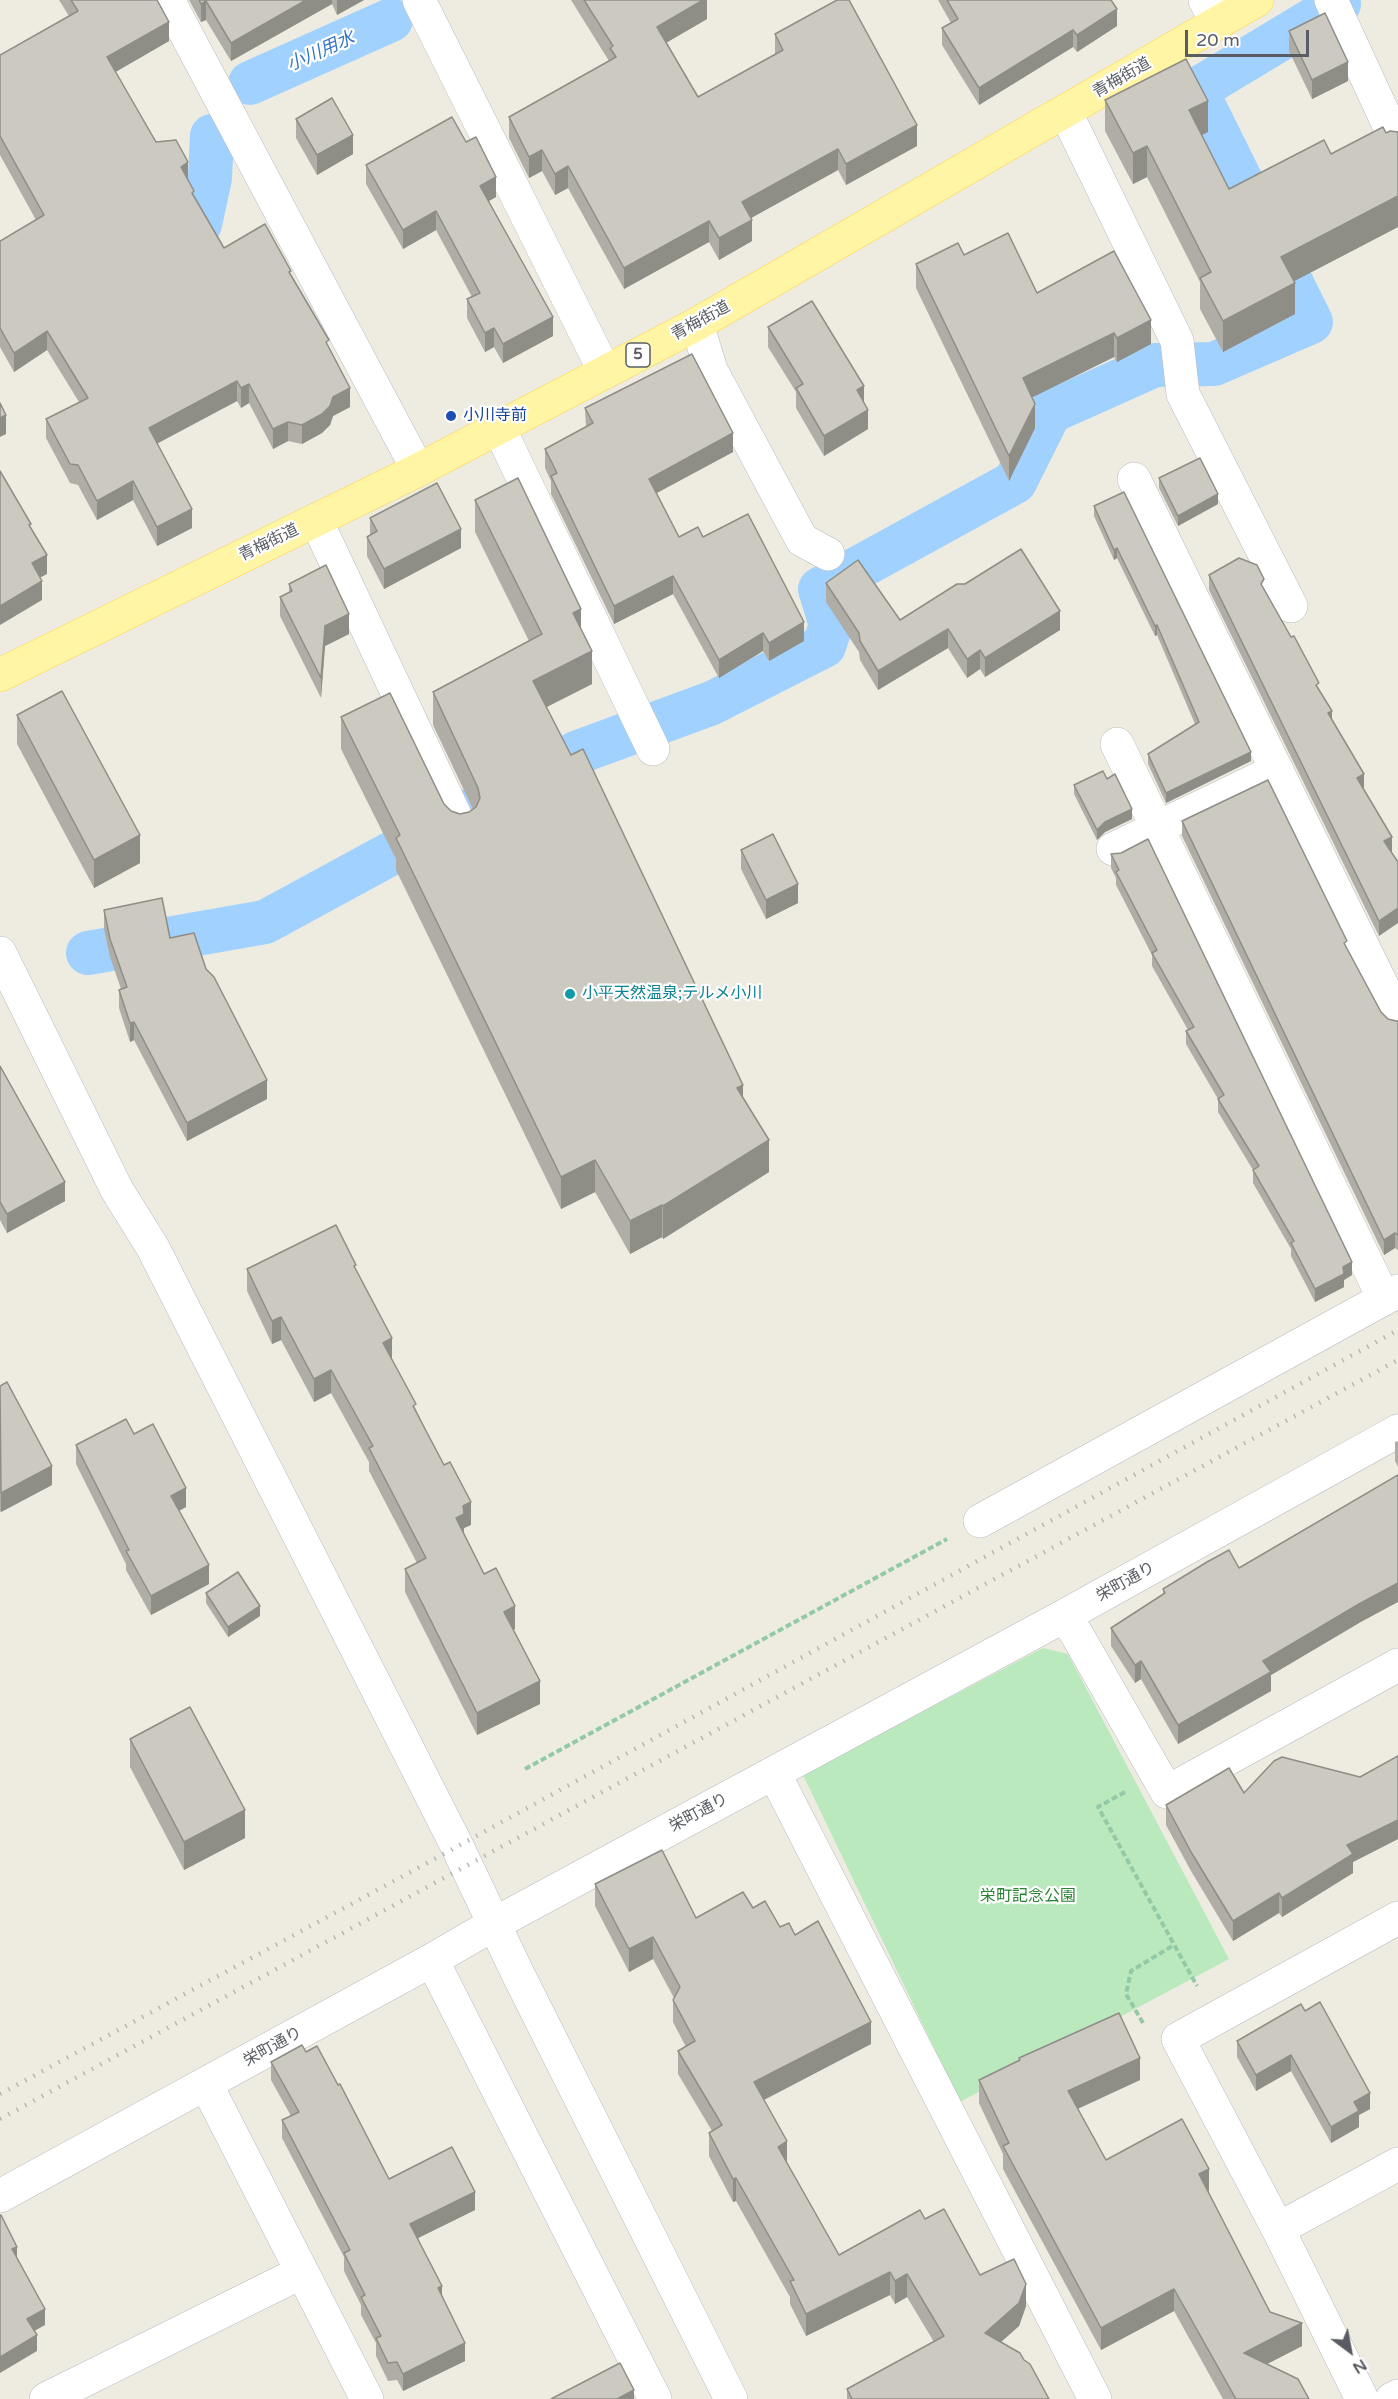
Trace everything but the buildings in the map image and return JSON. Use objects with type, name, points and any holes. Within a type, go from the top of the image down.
[{"type":"main road","name":"青梅街道","points":[[0,675],[418,470],[697,324],[1065,111],[1211,11],[1257,0]]},
{"type":"street","points":[[168,0],[418,470]]},
{"type":"street","points":[[419,0],[605,372]]},
{"type":"street","points":[[1335,9],[1398,145]]},
{"type":"street","points":[[1065,111],[1176,341],[1183,394],[1291,606]]},
{"type":"street","points":[[697,324],[711,370],[802,540],[828,554]]},
{"type":"street","points":[[499,428],[652,749]]},
{"type":"street","points":[[1134,479],[1398,1018]]},
{"type":"street","points":[[316,520],[457,819]]},
{"type":"street","points":[[980,1521],[1391,1295],[1117,744]]},
{"type":"street","points":[[1113,849],[1276,770]]},
{"type":"street","points":[[0,953],[117,1191],[159,1258],[457,1846],[731,2399]]},
{"type":"street","name":"栄町通り","points":[[0,2196],[494,1924],[1064,1616],[1398,1431]]},
{"type":"street","points":[[1064,1616],[1167,1792],[1398,1665]]},
{"type":"street","points":[[774,1773],[1095,2399]]},
{"type":"street","points":[[1362,2399],[1278,2229],[1178,2039],[1398,1918]]},
{"type":"street","points":[[432,1960],[655,2399]]},
{"type":"street","points":[[206,2084],[367,2399]]},
{"type":"street","points":[[1278,2229],[1398,2164]]},
{"type":"street","points":[[46,2399],[303,2272]]},
{"type":"street","points":[[1392,2399],[1398,2396]]},
{"type":"path","points":[[525,1769],[980,1521]]},
{"type":"path","points":[[1157,1774],[1098,1807],[1201,1992]]},
{"type":"path","points":[[1143,2024],[1126,1994],[1131,1971],[1174,1945]]},
{"type":"green space","name":"栄町記念公園","points":[[1043,1648],[1068,1654],[1229,1959],[960,2102],[803,1775]]},
{"type":"waterway","points":[[88,953],[265,922],[576,753],[712,703],[824,646],[831,625],[820,589],[1015,482],[1050,412],[1155,365],[1214,364],[1311,322],[1196,90],[1339,4]]},
{"type":"waterway","name":"小川用水","points":[[250,83],[391,20]]},
{"type":"waterway","name":"小川用水","points":[[159,248],[200,224],[210,178],[212,136]]},
{"type":"railway","points":[[0,2094],[429,1862],[1398,1330]]},
{"type":"railway","points":[[0,2119],[1398,1360]]},
{"type":"place","name":"小川寺前","points":[[451,416]]},
{"type":"place","name":"小平天然温泉;テルメ小川","points":[[570,994]]}]
